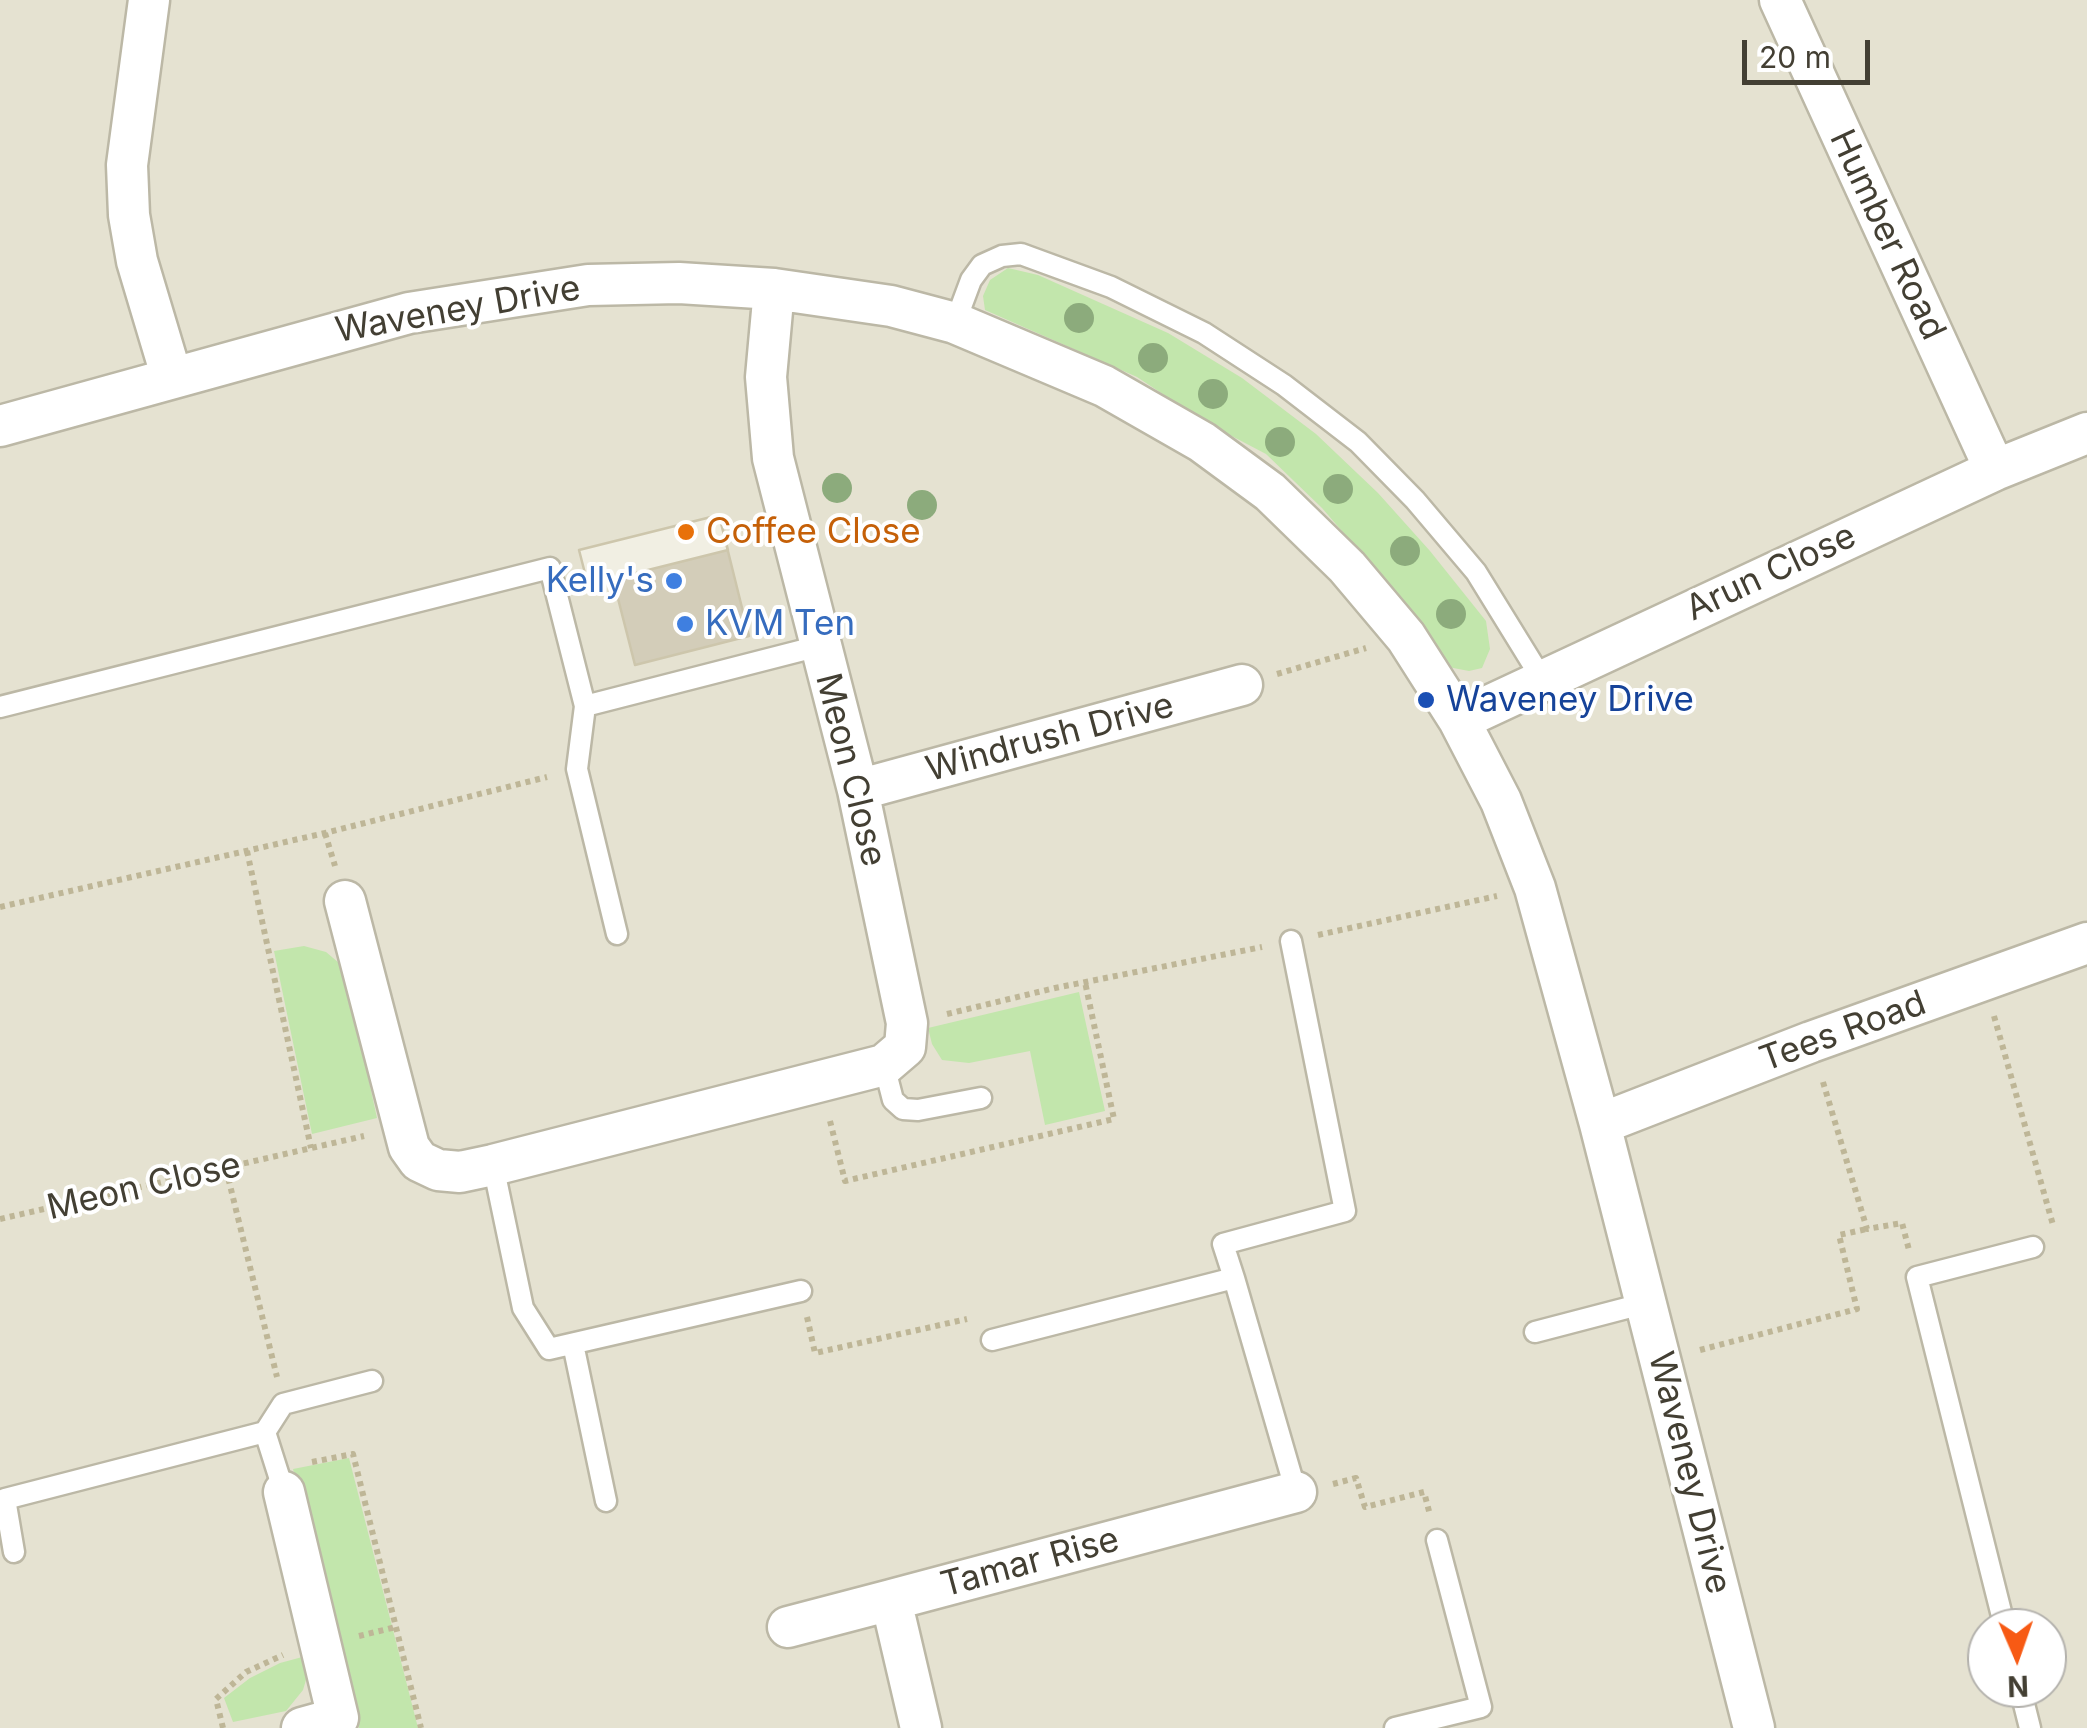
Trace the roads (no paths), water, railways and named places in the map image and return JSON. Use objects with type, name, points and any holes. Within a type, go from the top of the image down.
[{"type":"street","points":[[148,0],[127,165],[128,216],[137,261],[172,378]]},
{"type":"street","name":"Humber Road","points":[[1780,0],[1995,470]]},
{"type":"street","name":"Waveney Drive","points":[[0,426],[409,313],[588,285],[679,283],[774,288],[891,306],[955,323],[1104,386],[1202,442],[1270,492],[1347,567],[1406,636],[1459,720],[1501,801],[1535,888],[1600,1124],[1754,1728]]},
{"type":"street","name":"Meon Close","points":[[774,288],[766,378],[773,458],[858,790],[906,1023],[905,1047],[884,1064]]},
{"type":"street","name":"Arun Close","points":[[1459,720],[1995,470],[2087,433]]},
{"type":"street","name":"Windrush Drive","points":[[858,790],[1242,685]]},
{"type":"street","points":[[345,901],[409,1147],[420,1161],[438,1170],[460,1172],[493,1166],[884,1064]]},
{"type":"street","name":"Tees Road","points":[[1600,1124],[1811,1042],[2087,943]]},
{"type":"street","points":[[280,1481],[338,1718],[302,1728]]},
{"type":"street","name":"Tamar Rise","points":[[788,1626],[1296,1492]]},
{"type":"street","points":[[891,1600],[921,1728]]},
{"type":"lane","points":[[955,323],[971,280],[982,265],[1002,256],[1021,254],[1112,287],[1204,333],[1284,385],[1358,442],[1476,572],[1542,678]]},
{"type":"lane","points":[[0,707],[550,568],[585,706],[577,769],[616,934]]},
{"type":"lane","points":[[585,706],[820,646]]},
{"type":"lane","points":[[1290,941],[1345,1211],[1223,1244],[1296,1492]]},
{"type":"lane","points":[[884,1064],[893,1100],[902,1109],[918,1110],[981,1098]]},
{"type":"lane","points":[[493,1166],[523,1308],[549,1349],[801,1292]]},
{"type":"lane","points":[[2000,1608],[1916,1277],[2033,1247]]},
{"type":"lane","points":[[992,1340],[1234,1278]]},
{"type":"lane","points":[[1535,1332],[1646,1303]]},
{"type":"lane","points":[[573,1344],[606,1501]]},
{"type":"lane","points":[[14,1552],[5,1499],[265,1432],[283,1404],[372,1381]]},
{"type":"lane","points":[[265,1432],[280,1481]]},
{"type":"lane","points":[[1395,1728],[1480,1706],[1437,1540]]},
{"type":"place","name":"Coffee Close","points":[[686,532]]},
{"type":"place","name":"Kelly's","points":[[674,581]]},
{"type":"place","name":"KVM Ten","points":[[685,624]]},
{"type":"place","name":"Waveney Drive","points":[[1426,700]]}]
